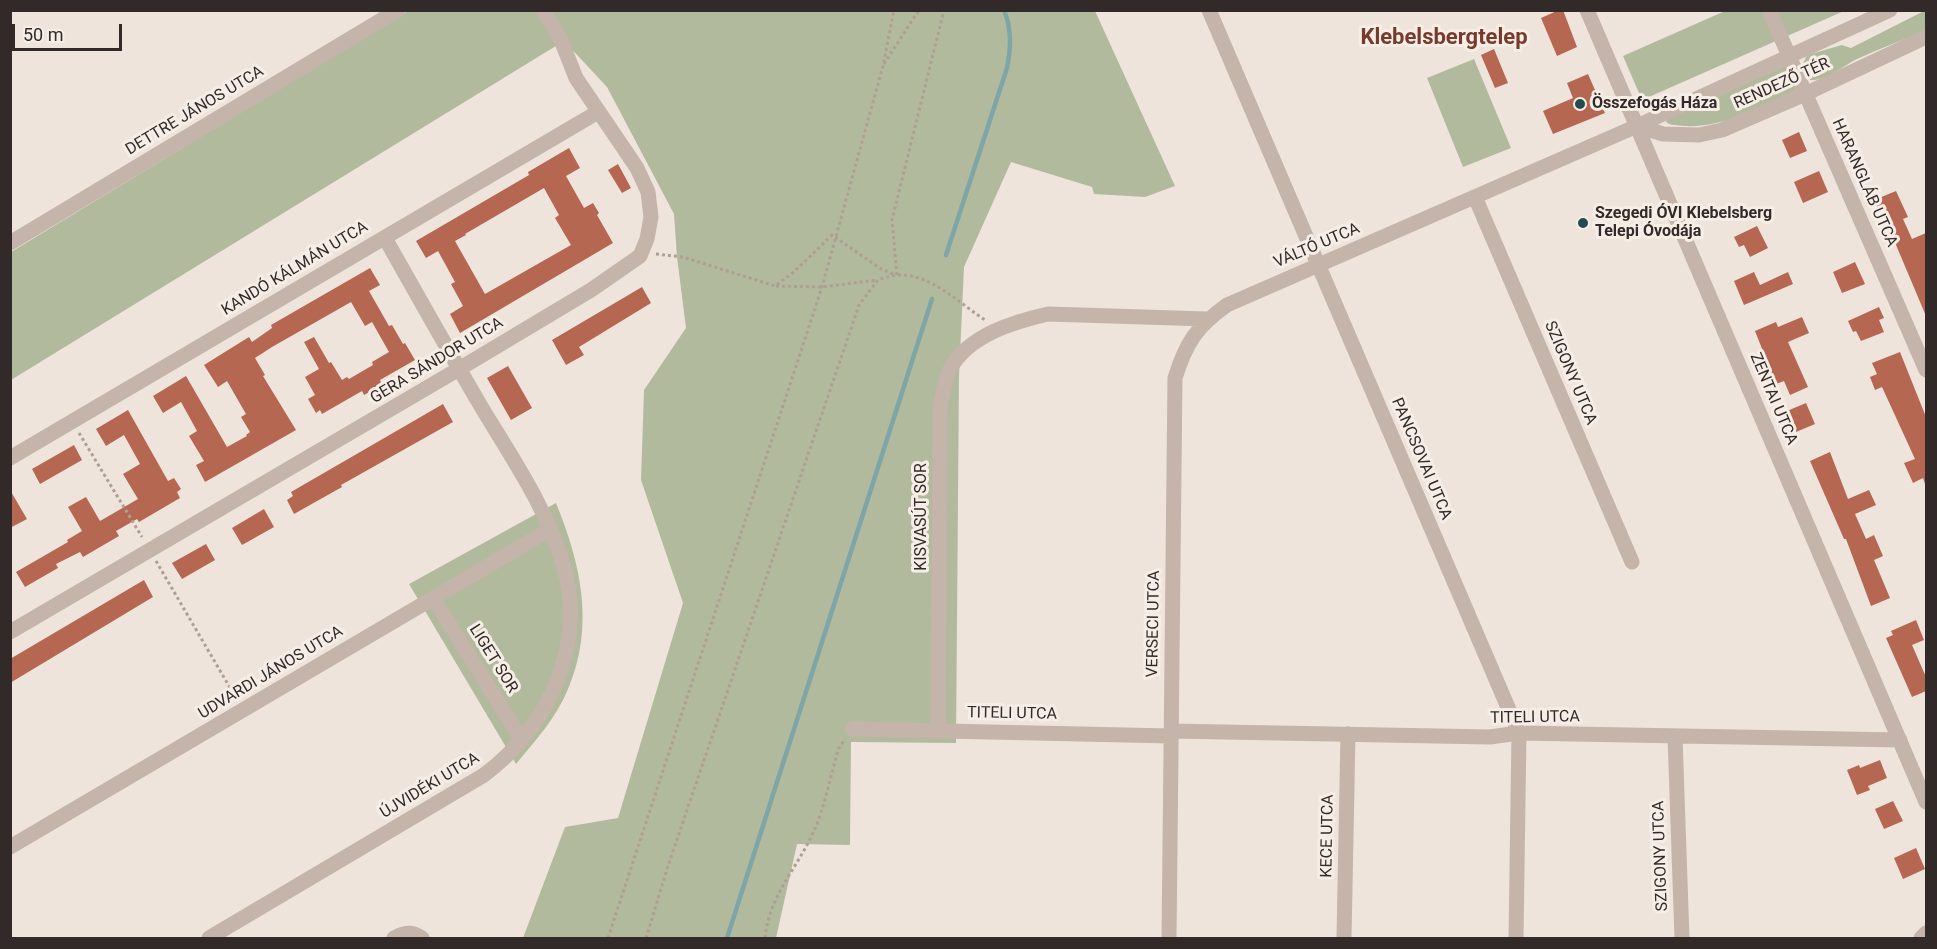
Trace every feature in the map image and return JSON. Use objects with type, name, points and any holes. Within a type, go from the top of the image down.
[{"type":"street","name":"DETTRE JÁNOS UTCA","points":[[10,243],[398,10]]},
{"type":"street","points":[[543,10],[561,40],[576,78],[637,168],[648,192],[651,217],[647,239],[640,256]]},
{"type":"street","name":"PANCSOVAI UTCA","points":[[1209,10],[1519,733],[1516,939]]},
{"type":"street","name":"ZENTAI UTCA","points":[[1587,10],[1926,802]]},
{"type":"street","name":"HARANGLÁB UTCA","points":[[1769,10],[1926,370]]},
{"type":"street","name":"RENDEZŐ TÉR","points":[[1637,126],[1890,10]]},
{"type":"street","name":"RENDEZŐ TÉR","points":[[1637,126],[1663,134],[1699,135],[1722,130],[1926,38]]},
{"type":"street","name":"KANDÓ KÁLMÁN UTCA","points":[[10,458],[598,112]]},
{"type":"street","name":"VÁLTÓ UTCA","points":[[1207,319],[1227,305],[1637,126]]},
{"type":"street","name":"SZIGONY UTCA","points":[[1475,197],[1632,562]]},
{"type":"street","name":"ÚJVIDÉKI UTCA","points":[[209,939],[484,775],[503,761],[533,726],[552,695],[559,678],[568,642],[569,604],[567,585],[557,548],[537,500],[385,238]]},
{"type":"street","name":"GERA SÁNDOR UTCA","points":[[10,632],[459,369],[591,290],[640,256]]},
{"type":"street","points":[[999,330],[1023,320],[1048,314],[1207,319]]},
{"type":"street","name":"VERSECI UTCA","points":[[1169,939],[1174,378],[1192,338],[1207,319]]},
{"type":"street","name":"KISVASÚT SOR","points":[[938,730],[940,405],[949,371],[959,355],[976,341],[999,330]]},
{"type":"street","name":"UDVARDI JÁNOS UTCA","points":[[10,847],[549,530]]},
{"type":"street","name":"LIGET SOR","points":[[433,598],[522,740]]},
{"type":"street","name":"TITELI UTCA","points":[[852,729],[1490,736],[1519,733],[1900,740]]},
{"type":"street","name":"KECE UTCA","points":[[1344,939],[1348,734]]},
{"type":"street","name":"SZIGONY UTCA","points":[[1675,737],[1682,939]]},
{"type":"street","points":[[394,939],[402,933],[414,933],[422,939]]},
{"type":"street","points":[[1921,939],[1926,933]]},
{"type":"path","points":[[608,939],[822,287],[883,66],[894,10]]},
{"type":"path","points":[[883,66],[919,10]]},
{"type":"path","points":[[897,275],[892,220],[944,10]]},
{"type":"path","points":[[775,286],[795,271],[832,235],[881,269],[897,275],[913,276],[941,288],[999,330]]},
{"type":"path","points":[[640,256],[663,253],[683,257],[775,286],[822,287],[878,280],[897,275]]},
{"type":"path","points":[[646,939],[672,854],[859,305],[878,280]]},
{"type":"path","points":[[72,422],[243,710]]},
{"type":"path","points":[[765,939],[775,899],[814,830],[839,748],[852,729]]},
{"type":"green space","points":[[408,11],[1095,11],[1175,186],[1145,197],[1094,194],[1092,187],[1011,162],[964,267],[959,377],[956,743],[851,742],[850,845],[797,844],[776,938],[523,938],[565,827],[618,818],[683,603],[641,480],[644,390],[686,328],[674,214],[607,87],[564,41],[11,380],[11,252]]},
{"type":"green space","points":[[1725,11],[1844,11],[1642,100],[1623,56]]},
{"type":"green space","points":[[1926,11],[1926,32],[1857,59],[1816,80],[1810,80],[1802,66],[1807,55],[1842,45],[1851,48]]},
{"type":"green space","points":[[1474,59],[1511,148],[1463,167],[1427,78]]},
{"type":"green space","points":[[1787,65],[1791,69],[1796,90],[1769,103],[1713,124],[1684,126],[1666,122],[1667,119]]},
{"type":"green space","points":[[556,503],[578,572],[582,595],[581,642],[568,689],[558,709],[516,764],[409,584]]},
{"type":"building","points":[[1563,10],[1577,47],[1557,56],[1541,18]]},
{"type":"building","points":[[1494,49],[1508,83],[1495,88],[1481,55]]},
{"type":"building","name":"Összefogás Háza","points":[[1588,74],[1605,113],[1553,134],[1543,111],[1573,98],[1567,83]]},
{"type":"building","points":[[1799,132],[1807,151],[1790,158],[1782,140]]},
{"type":"building","points":[[569,148],[580,168],[566,176],[584,208],[593,203],[613,243],[460,333],[450,314],[463,306],[451,284],[455,282],[438,251],[426,258],[416,241],[529,175],[528,172]],"holes":[[[544,188],[559,215],[555,218],[571,245],[485,294],[455,241]]]},
{"type":"building","points":[[618,164],[631,188],[622,193],[608,170]]},
{"type":"building","points":[[1819,171],[1828,192],[1803,203],[1794,182]]},
{"type":"building","points":[[1896,191],[1908,217],[1903,219],[1912,239],[1926,233],[1926,316],[1888,226],[1886,227],[1874,200]]},
{"type":"building","points":[[1757,226],[1768,248],[1750,257],[1744,245],[1739,247],[1734,237]]},
{"type":"building","points":[[1855,262],[1865,284],[1842,293],[1833,272]]},
{"type":"building","points":[[370,268],[380,285],[369,291],[389,326],[392,325],[415,360],[380,380],[382,385],[364,395],[362,391],[322,414],[320,410],[316,413],[308,399],[315,395],[305,377],[319,369],[304,342],[314,337],[342,380],[347,377],[349,379],[373,365],[372,362],[389,352],[372,322],[365,326],[351,302],[272,347],[255,358],[265,375],[263,376],[296,430],[205,482],[196,465],[204,461],[189,436],[197,431],[181,402],[163,413],[153,396],[186,376],[227,447],[247,436],[250,432],[241,417],[246,414],[227,381],[218,387],[204,365],[249,337],[252,342],[272,328],[271,325]]},
{"type":"building","points":[[1754,272],[1760,285],[1788,272],[1793,284],[1744,305],[1734,281]]},
{"type":"building","points":[[642,287],[651,303],[579,347],[584,355],[566,365],[552,340]]},
{"type":"building","points":[[1879,307],[1884,318],[1879,320],[1884,332],[1861,341],[1856,331],[1853,332],[1848,321]]},
{"type":"building","points":[[1802,317],[1809,333],[1788,342],[1808,387],[1790,395],[1784,381],[1776,384],[1755,331],[1776,322],[1778,327]]},
{"type":"building","points":[[1900,352],[1926,417],[1926,487],[1923,478],[1913,483],[1904,463],[1915,459],[1882,387],[1875,390],[1870,377],[1877,374],[1872,363]]},
{"type":"building","points":[[508,366],[532,408],[511,420],[487,378]]},
{"type":"building","points":[[1806,403],[1815,424],[1796,432],[1787,411]]},
{"type":"building","points":[[443,404],[453,422],[294,514],[287,500],[293,496],[291,492]]},
{"type":"building","points":[[128,410],[168,481],[174,478],[181,489],[177,492],[180,498],[139,522],[137,519],[116,531],[119,536],[83,557],[80,552],[56,564],[58,568],[25,587],[16,572],[68,542],[67,540],[82,531],[68,507],[86,497],[100,521],[138,499],[123,474],[140,464],[124,435],[106,446],[96,429]]},
{"type":"building","points":[[74,445],[82,460],[40,484],[32,469]]},
{"type":"building","points":[[1830,452],[1848,499],[1869,490],[1876,505],[1855,514],[1866,539],[1874,535],[1883,556],[1874,560],[1890,598],[1871,606],[1846,539],[1844,539],[1810,461]]},
{"type":"building","points":[[10,490],[27,519],[10,528]]},
{"type":"building","points":[[264,509],[274,527],[242,545],[232,528]]},
{"type":"building","points":[[206,544],[215,560],[182,579],[172,563]]},
{"type":"building","points":[[144,580],[153,597],[10,683],[10,659]]},
{"type":"building","points":[[1916,620],[1924,640],[1912,645],[1926,677],[1926,691],[1912,697],[1886,638],[1893,635],[1891,631]]},
{"type":"building","points":[[1880,760],[1887,778],[1868,786],[1870,790],[1857,795],[1847,770],[1859,765],[1860,768]]},
{"type":"building","points":[[1893,801],[1903,821],[1884,829],[1875,809]]},
{"type":"building","points":[[1916,848],[1925,869],[1903,879],[1894,858]]},
{"type":"waterway","points":[[946,255],[1007,68],[1010,39],[1004,10]]},
{"type":"waterway","points":[[727,938],[932,299]]},
{"type":"place","name":"Összefogás Háza","points":[[1580,104]]},
{"type":"place","name":"Szegedi ÓVI Klebelsberg Telepi Óvodája","points":[[1583,223]]},
{"type":"district","name":"Klebelsbergtelep","points":[[1444,38]]}]
